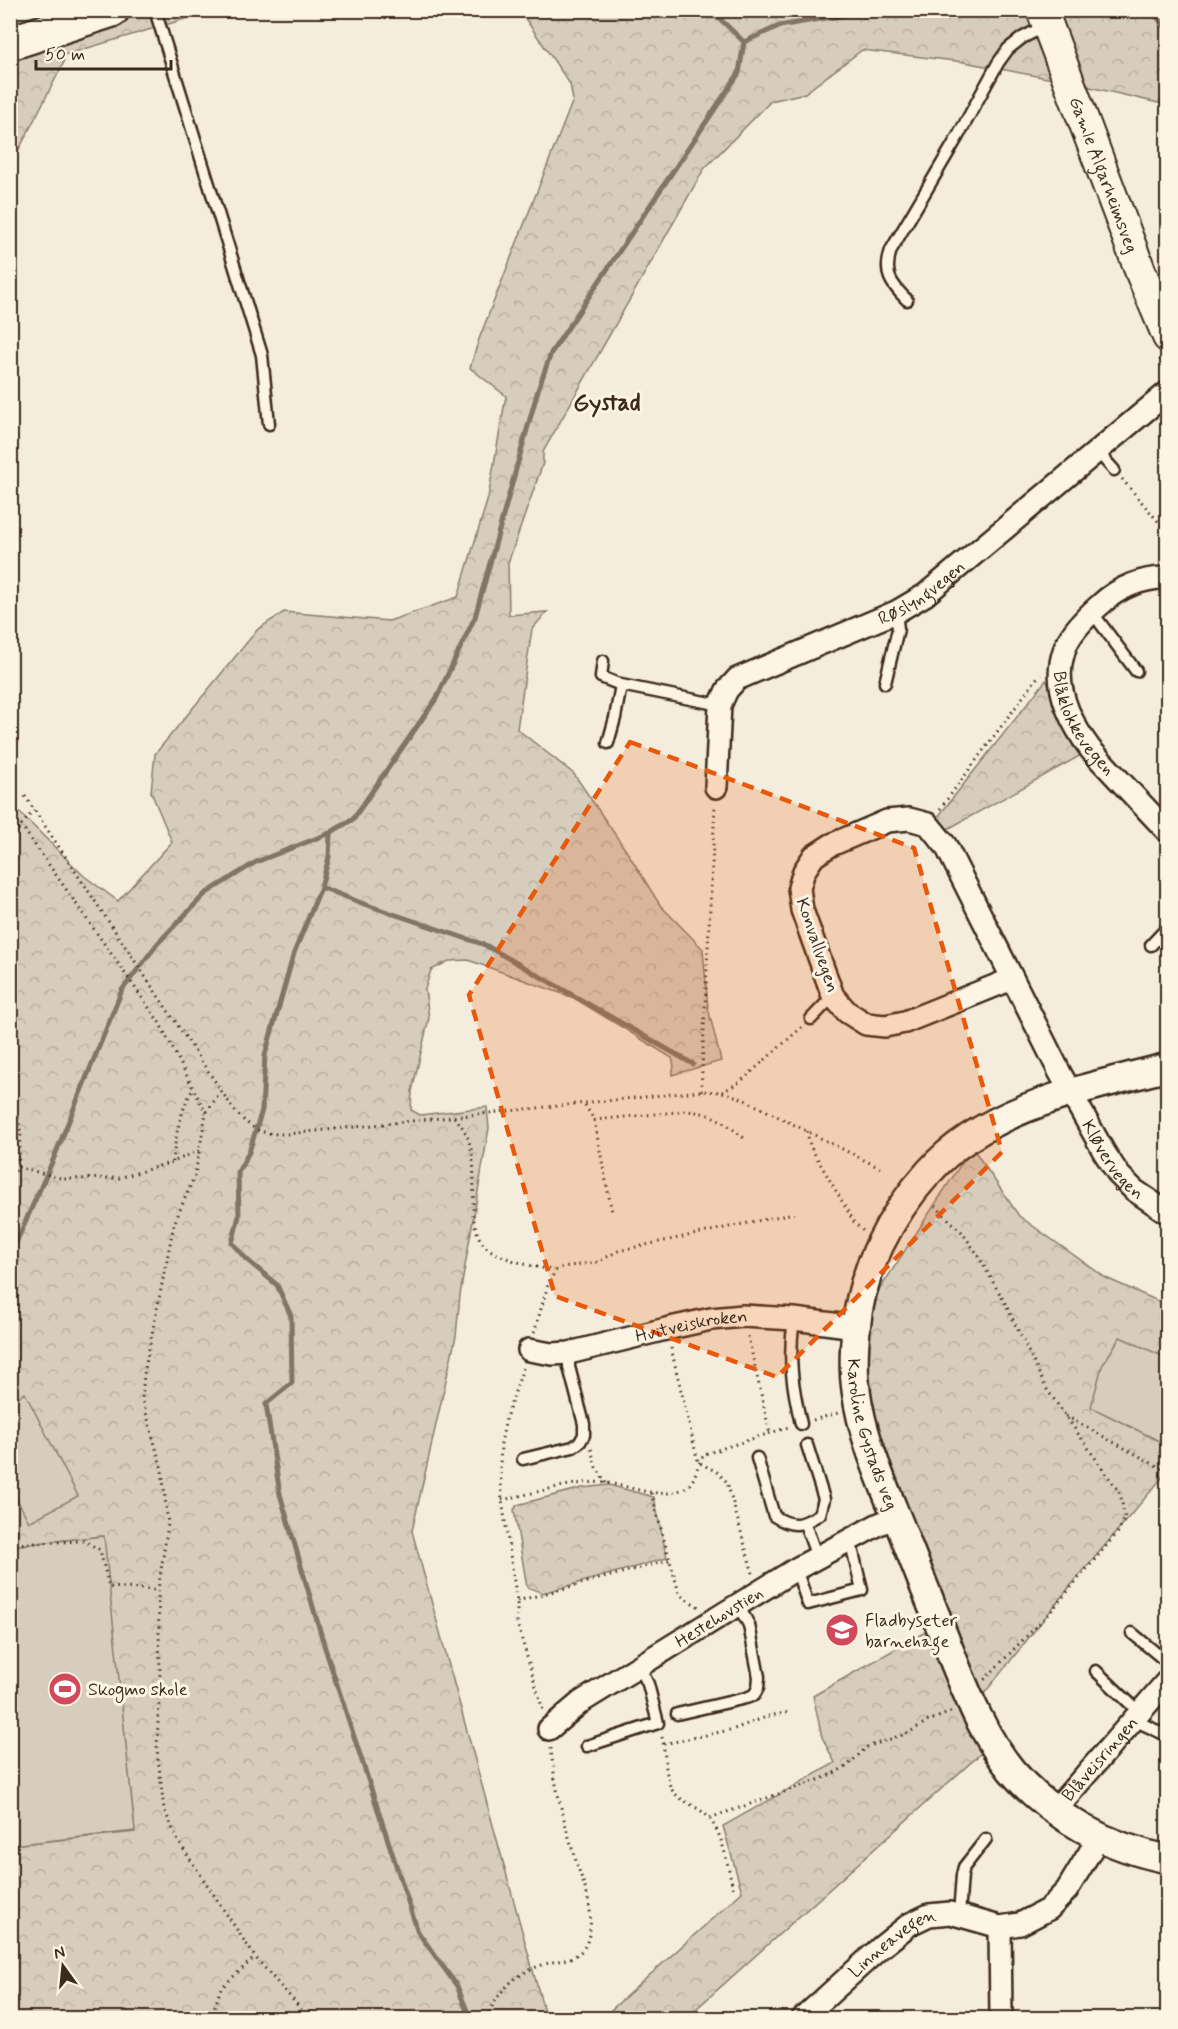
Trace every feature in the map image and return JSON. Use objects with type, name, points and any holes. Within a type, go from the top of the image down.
[{"type":"main road","points":[[10,43],[112,10]]},
{"type":"main road","name":"Gamle Algarheimsveg","points":[[1044,18],[1167,337]]},
{"type":"street","name":"Røslyngvegen","points":[[716,787],[720,705],[727,690],[737,679],[896,612],[925,595],[1165,394]]},
{"type":"street","name":"Blåklokkevegen","points":[[1167,578],[1126,586],[1111,594],[1092,612],[1078,628],[1064,651],[1062,688],[1066,706],[1080,735],[1091,750],[1167,832]]},
{"type":"street","name":"Konvallvegen","points":[[928,824],[909,819],[887,821],[831,845],[814,856],[804,871],[799,888],[802,910],[833,996],[847,1012],[866,1024],[885,1026],[905,1022],[1012,979]]},
{"type":"street","points":[[928,824],[946,846],[1072,1094]]},
{"type":"street","name":"Karoline Gystads veg","points":[[1167,1067],[1031,1106],[991,1124],[953,1148],[927,1173],[883,1237],[864,1284],[856,1327],[856,1389],[862,1422],[872,1455],[897,1517],[958,1707],[1014,1773],[1055,1810],[1099,1837],[1119,1846],[1167,1859]]},
{"type":"street","name":"Kløvervegen","points":[[1072,1094],[1119,1175],[1134,1190],[1167,1213]]},
{"type":"street","name":"Hvitveiskroken","points":[[529,1350],[552,1354],[569,1353],[711,1319],[743,1316],[794,1319],[856,1327]]},
{"type":"street","name":"Hestehovstien","points":[[549,1729],[581,1702],[796,1569],[897,1517]]},
{"type":"street","name":"Blåveisringen","points":[[1055,1810],[1167,1680]]},
{"type":"street","points":[[1001,2019],[1000,1927],[1020,1924],[1050,1909],[1067,1890],[1099,1837]]},
{"type":"street","name":"Linneavegen","points":[[803,2019],[880,1948],[910,1924],[929,1915],[950,1913],[1000,1927]]},
{"type":"lane","points":[[155,10],[262,356],[269,424]]},
{"type":"lane","points":[[908,300],[894,286],[890,278],[887,263],[891,250],[998,63],[1008,49],[1044,18]]},
{"type":"lane","points":[[1165,394],[1167,417]]},
{"type":"lane","points":[[1096,451],[1114,470]]},
{"type":"lane","points":[[885,683],[898,629],[896,612]]},
{"type":"lane","points":[[1092,612],[1136,671]]},
{"type":"lane","points":[[603,661],[601,677],[621,685],[720,705]]},
{"type":"lane","points":[[608,743],[621,685]]},
{"type":"lane","points":[[1151,945],[1167,927]]},
{"type":"lane","points":[[812,1019],[833,996]]},
{"type":"lane","points":[[794,1319],[790,1365],[801,1424]]},
{"type":"lane","points":[[523,1459],[573,1447],[584,1435],[584,1424],[569,1367],[569,1353]]},
{"type":"lane","points":[[757,1458],[774,1516],[787,1524],[805,1524],[820,1514],[824,1499],[807,1445]]},
{"type":"lane","points":[[805,1524],[817,1557]]},
{"type":"lane","points":[[796,1569],[808,1604],[862,1590],[850,1540]]},
{"type":"lane","points":[[677,1714],[746,1698],[754,1695],[758,1688],[759,1677],[749,1624],[738,1605]]},
{"type":"lane","points":[[1132,1633],[1167,1663]]},
{"type":"lane","points":[[587,1746],[658,1723],[648,1684],[639,1666]]},
{"type":"lane","points":[[1096,1671],[1137,1716],[1167,1736]]},
{"type":"lane","points":[[959,1915],[964,1867],[986,1839]]},
{"type":"path","points":[[1114,470],[1167,533]]},
{"type":"path","points":[[928,824],[1042,672],[1064,651]]},
{"type":"path","points":[[700,1091],[716,787]]},
{"type":"path","points":[[26,796],[222,1091],[245,1122],[259,1131],[272,1134],[585,1105],[700,1091],[722,1092],[741,1098],[880,1168]]},
{"type":"path","points":[[10,846],[21,825],[34,811]]},
{"type":"path","points":[[21,825],[159,1023],[206,1113]]},
{"type":"path","points":[[722,1092],[740,1082],[812,1019]]},
{"type":"path","points":[[10,1076],[21,1134],[18,1167],[10,1179]]},
{"type":"path","points":[[173,1162],[174,1144],[185,1103],[193,1088]]},
{"type":"path","points":[[222,1091],[206,1113],[195,1175],[174,1224],[144,1374],[142,1398],[162,1470],[168,1524],[158,1590],[160,1673],[157,1749],[164,1809],[178,1841],[255,1957],[309,2019]]},
{"type":"path","points":[[585,1105],[594,1120],[612,1212]]},
{"type":"path","points":[[594,1120],[687,1111],[700,1112],[720,1119],[744,1138]]},
{"type":"path","points":[[454,1117],[460,1123],[472,1147],[473,1216],[475,1227],[484,1245],[506,1257],[535,1267],[555,1270],[598,1262],[618,1251],[794,1213]]},
{"type":"path","points":[[807,1131],[810,1146],[854,1222],[864,1232],[870,1224]]},
{"type":"path","points":[[18,1167],[64,1179],[119,1178],[173,1162],[200,1150]]},
{"type":"path","points":[[710,1818],[821,1779],[846,1767],[867,1747],[908,1733],[958,1707],[1052,1610],[1118,1532],[1125,1518],[1121,1498],[1111,1478],[1046,1388],[1005,1303],[976,1252],[961,1232],[935,1206]]},
{"type":"path","points":[[487,2019],[503,1988],[524,1973],[544,1964],[573,1957],[582,1951],[588,1939],[590,1921],[590,1905],[562,1814],[552,1770],[549,1729],[517,1623],[517,1601],[502,1500],[501,1443],[548,1285],[555,1270]]},
{"type":"path","points":[[743,1316],[770,1434]]},
{"type":"path","points":[[502,1500],[582,1484],[606,1483],[651,1493],[686,1488],[695,1478],[698,1462],[674,1357]]},
{"type":"path","points":[[698,1462],[705,1454],[841,1412]]},
{"type":"path","points":[[1065,1415],[1167,1472]]},
{"type":"path","points":[[580,1442],[592,1450],[596,1467],[606,1483]]},
{"type":"path","points":[[698,1462],[727,1482],[753,1573],[762,1590]]},
{"type":"path","points":[[651,1493],[679,1593],[683,1598],[719,1617]]},
{"type":"path","points":[[10,1544],[84,1541],[100,1550],[109,1587],[158,1590]]},
{"type":"path","points":[[517,1601],[670,1560]]},
{"type":"path","points":[[663,1744],[734,1730],[763,1718],[790,1712]]},
{"type":"path","points":[[658,1723],[667,1771],[674,1792],[710,1818],[721,1842],[733,1888]]},
{"type":"path","points":[[211,2019],[221,1988],[255,1957]]},
{"type":"highlighted area","points":[[630,742],[914,848],[1002,1152],[777,1377],[555,1296],[469,995]]},
{"type":"green space","points":[[104,11],[212,11],[64,55],[63,64],[11,165],[10,40]]},
{"type":"green space","points":[[520,11],[1167,11],[1167,105],[1068,82],[964,62],[862,50],[805,93],[771,101],[704,169],[543,452],[543,463],[508,563],[509,615],[547,612],[532,629],[517,729],[574,774],[660,905],[703,949],[708,1008],[721,1061],[672,1075],[674,1066],[672,1058],[574,998],[468,960],[449,961],[431,970],[425,989],[429,1018],[412,1091],[411,1110],[420,1115],[487,1107],[489,1128],[460,1295],[456,1336],[412,1531],[546,2018],[11,2018],[11,1845],[135,1832],[103,1536],[11,1546],[10,803],[84,876],[118,901],[172,842],[151,792],[155,754],[258,629],[284,612],[389,621],[458,597],[488,498],[506,396],[470,368],[479,339],[573,100],[570,84]]},
{"type":"green space","points":[[1046,680],[1085,753],[946,830],[937,818]]},
{"type":"green space","points":[[972,1147],[1019,1216],[1106,1278],[1167,1305],[1167,1472],[1063,1595],[975,1705],[997,1739],[686,2018],[602,2018],[742,1892],[723,1826],[835,1763],[822,1737],[813,1696],[936,1626],[869,1449],[867,1309]]},
{"type":"green space","points":[[1120,1337],[1167,1358],[1167,1445],[1091,1407],[1102,1366]]},
{"type":"green space","points":[[25,1393],[78,1496],[29,1522],[11,1488],[11,1401]]},
{"type":"green space","points":[[609,1485],[654,1497],[667,1558],[543,1593],[527,1587],[514,1510],[517,1505],[582,1488]]},
{"type":"green space","name":"Skogmo skole","points":[[104,1536],[135,1831],[11,1845],[11,1546]]},
{"type":"waterway","points":[[679,10],[682,13],[718,17],[744,42]]},
{"type":"waterway","points":[[744,42],[779,26],[874,10]]},
{"type":"waterway","points":[[1139,10],[1157,17],[1168,30]]},
{"type":"waterway","points":[[10,1256],[53,1160],[122,990],[158,943],[205,894],[256,862],[330,833],[353,819],[436,699],[475,617],[538,390],[551,353],[739,73],[744,42]]},
{"type":"waterway","points":[[330,833],[329,857],[321,887],[294,953],[265,1055],[262,1110],[249,1152],[238,1172],[239,1216],[232,1243],[246,1259],[277,1285],[291,1316],[292,1383],[266,1404],[280,1494],[325,1648],[418,1932],[457,1986],[470,2018]]},
{"type":"waterway","points":[[321,887],[485,945],[693,1064]]},
{"type":"place","name":"Fladbyseter barnehage","points":[[842,1630]]},
{"type":"place","name":"Skogmo skole","points":[[65,1689]]},
{"type":"district","name":"Gystad","points":[[607,402]]}]
